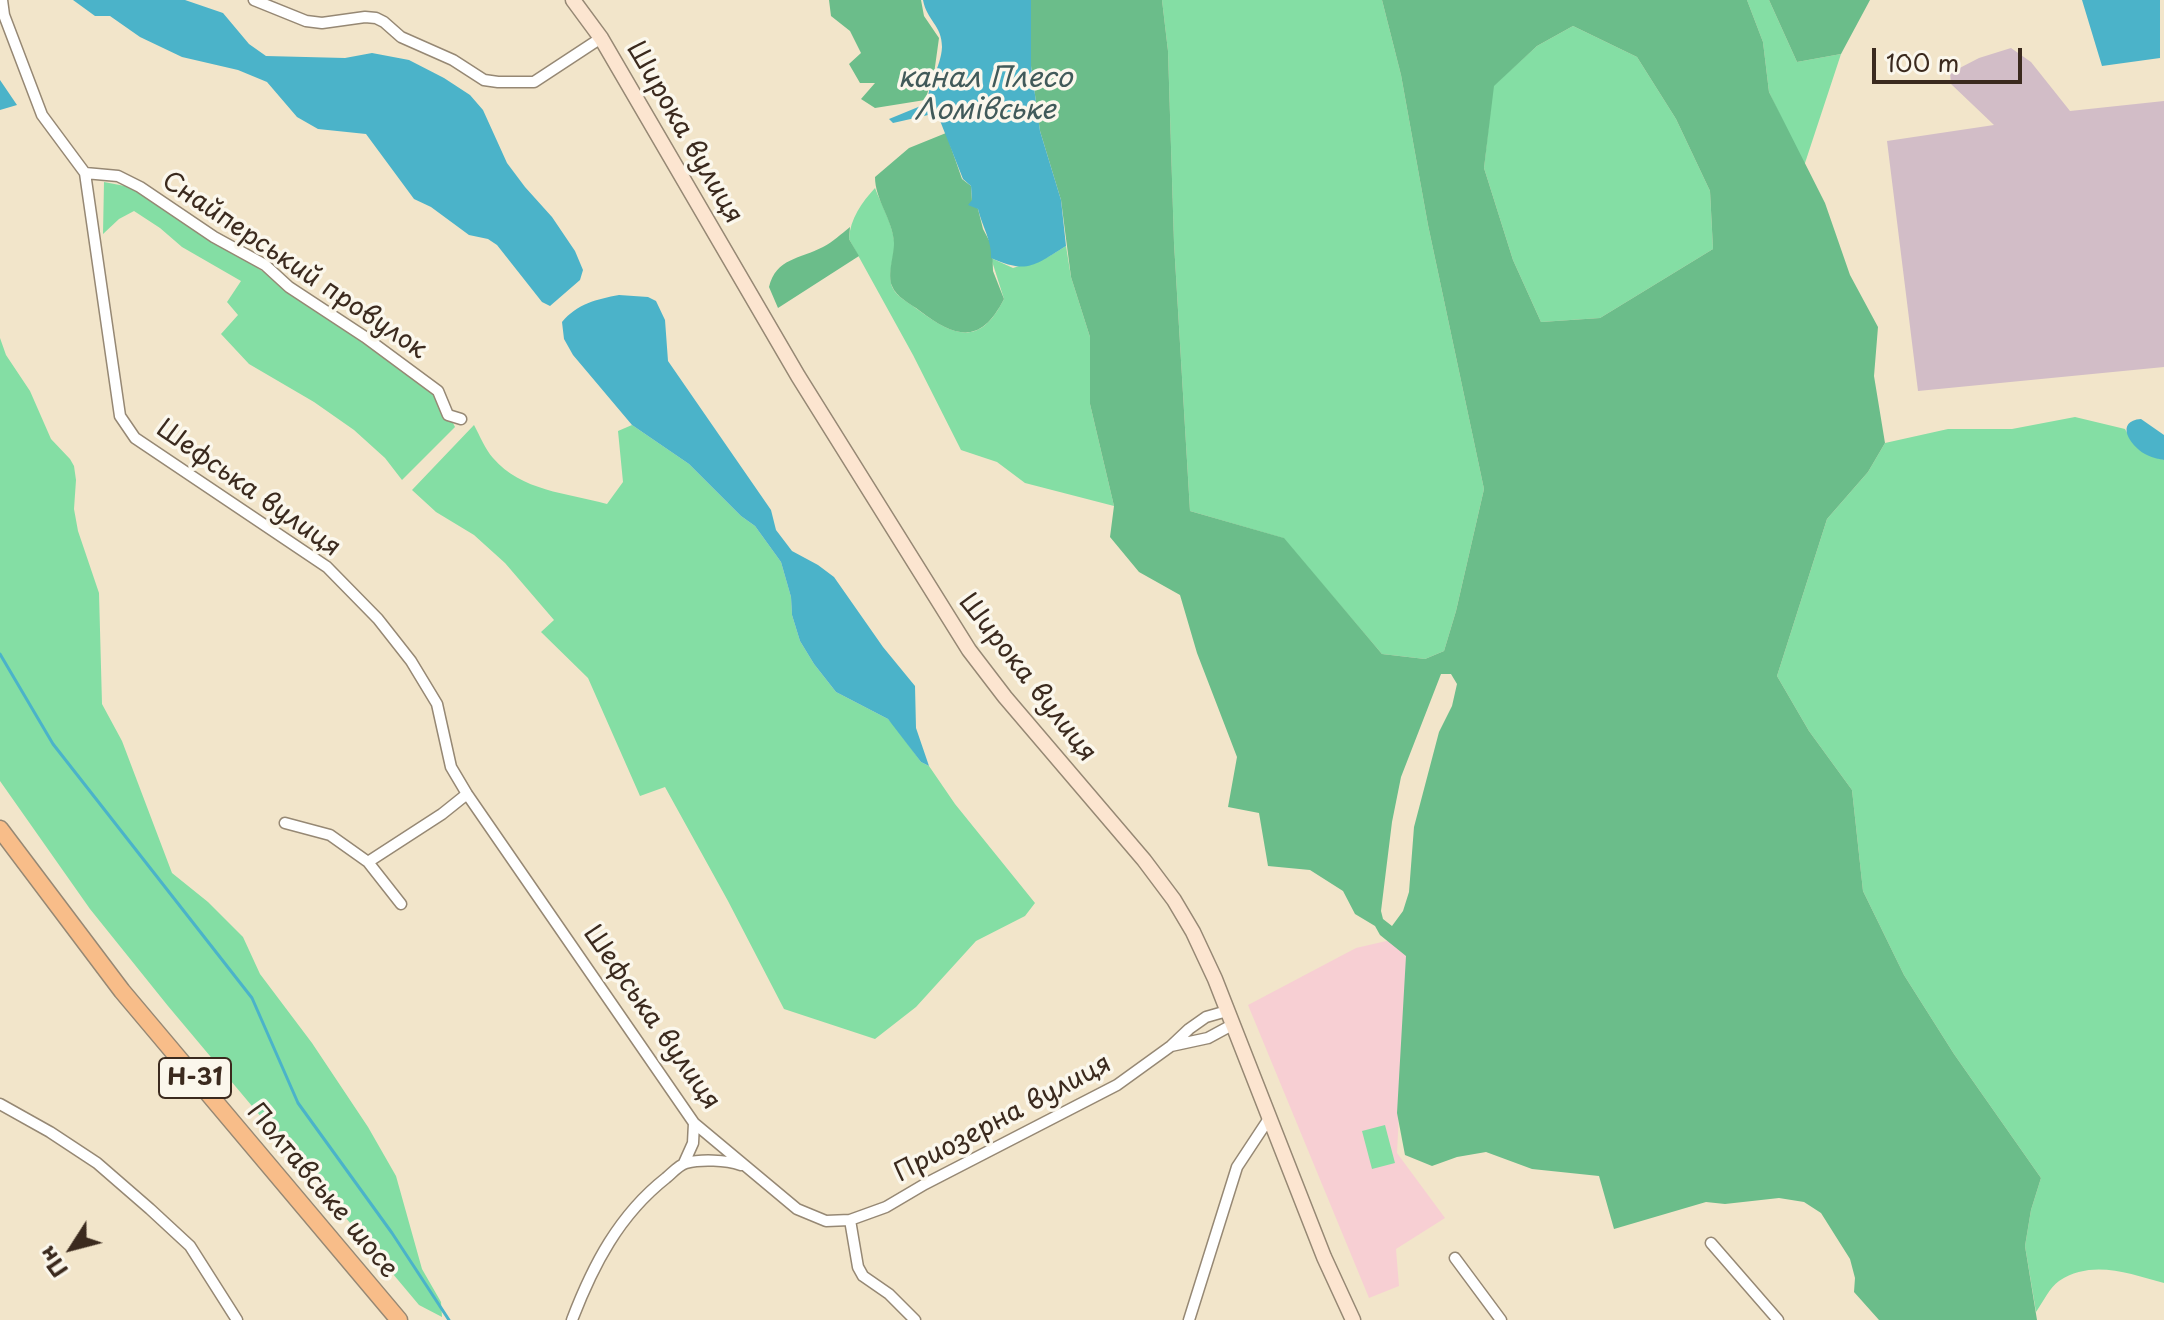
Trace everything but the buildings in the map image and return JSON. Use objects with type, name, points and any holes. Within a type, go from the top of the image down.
[{"type":"main road","name":"Широка вулиця","points":[[573,0],[601,38],[798,376],[952,625],[1005,697],[1144,860],[1193,932],[1324,1257],[1353,1320]]},
{"type":"main road","name":"Полтавське шосе","points":[[0,829],[122,991],[399,1320]]},
{"type":"street","name":"Шефська вулиця","points":[[2,0],[4,15],[42,115],[85,173],[120,416],[127,428],[147,446],[327,567],[378,619],[411,661],[437,704],[451,767],[467,794],[694,1123],[797,1209],[826,1221],[850,1220]]},
{"type":"street","points":[[254,0],[306,21],[322,23],[376,18],[401,37],[453,60],[484,80],[498,82],[534,82],[601,38]]},
{"type":"street","name":"Снайперський провулок","points":[[85,173],[118,176],[140,187],[214,237],[265,265],[289,287],[328,311],[438,391],[448,415],[461,419]]},
{"type":"street","points":[[368,862],[467,794]]},
{"type":"street","points":[[285,823],[330,835],[368,862],[401,904]]},
{"type":"street","points":[[1171,1046],[1208,1038],[1230,1018]]},
{"type":"street","name":"Приозерна вулиця","points":[[850,1220],[886,1207],[1117,1085],[1198,1023],[1230,1018]]},
{"type":"street","points":[[0,1104],[97,1163],[150,1209],[190,1246],[237,1320]]},
{"type":"street","points":[[1189,1320],[1237,1167],[1268,1120]]},
{"type":"street","points":[[572,1320],[585,1285],[626,1215],[644,1195],[684,1163],[693,1143],[694,1123]]},
{"type":"street","points":[[684,1163],[730,1161],[745,1166]]},
{"type":"street","points":[[850,1220],[858,1267],[863,1276],[889,1294],[915,1320]]},
{"type":"street","points":[[1711,1243],[1778,1320]]},
{"type":"street","points":[[1455,1258],[1501,1320]]},
{"type":"shaded area","points":[[2011,48],[2031,62],[2070,111],[2164,101],[2164,367],[1918,391],[1887,141],[1994,125],[1951,84],[1950,73],[1979,58]]},
{"type":"shaded area","points":[[1408,936],[1397,1153],[1445,1218],[1396,1249],[1399,1286],[1369,1298],[1248,1005],[1356,948]]},
{"type":"green space","points":[[829,0],[921,0],[924,16],[939,38],[934,74],[925,100],[875,108],[861,99],[875,83],[860,83],[849,64],[861,53],[850,31],[831,16]]},
{"type":"green space","points":[[1031,0],[1162,0],[1168,51],[1174,243],[1190,511],[1284,538],[1382,654],[1425,659],[1444,651],[1484,489],[1428,225],[1401,75],[1382,0],[1747,0],[1763,42],[1769,92],[1825,203],[1850,275],[1878,327],[1874,376],[1885,443],[1868,472],[1827,519],[1777,676],[1809,731],[1852,790],[1863,891],[1904,975],[1954,1054],[2041,1178],[2031,1210],[2025,1246],[2037,1320],[1879,1320],[1854,1292],[1855,1278],[1850,1259],[1821,1213],[1804,1202],[1779,1198],[1725,1204],[1706,1202],[1614,1229],[1599,1176],[1532,1169],[1486,1152],[1457,1157],[1432,1166],[1405,1155],[1397,1113],[1406,956],[1380,935],[1375,926],[1355,914],[1343,891],[1310,870],[1268,866],[1259,813],[1228,807],[1237,757],[1197,653],[1180,595],[1139,572],[1110,537],[1114,506],[1090,404],[1090,337],[1071,277],[1061,200],[1040,131],[1031,66]],"holes":[[[1573,26],[1637,57],[1676,119],[1710,191],[1713,249],[1600,318],[1541,322],[1513,260],[1484,168],[1494,86],[1537,46]],[[1441,674],[1451,674],[1457,684],[1452,706],[1439,732],[1414,827],[1409,892],[1403,911],[1392,926],[1383,919],[1381,911],[1392,822],[1401,777]]]},
{"type":"green space","points":[[1162,0],[1382,0],[1401,75],[1428,225],[1484,489],[1444,651],[1425,659],[1382,654],[1283,538],[1190,511],[1174,243],[1168,51]]},
{"type":"green space","points":[[1747,0],[1769,0],[1797,62],[1841,54],[1804,166],[1769,92],[1763,42]]},
{"type":"green space","points":[[1769,0],[1870,0],[1841,54],[1797,62]]},
{"type":"green space","points":[[1573,26],[1637,57],[1676,119],[1710,191],[1713,249],[1600,318],[1541,322],[1513,260],[1484,168],[1493,86],[1537,46]]},
{"type":"green space","points":[[946,133],[962,179],[971,186],[972,201],[992,246],[993,271],[1004,299],[986,324],[967,332],[933,320],[894,290],[890,276],[893,235],[875,177],[909,148]]},
{"type":"green space","points":[[104,182],[130,187],[175,213],[363,338],[438,393],[455,427],[402,480],[385,458],[354,430],[314,402],[249,364],[221,334],[238,315],[227,302],[241,281],[182,247],[134,211],[119,219],[103,234]]},
{"type":"green space","points":[[875,188],[894,240],[890,273],[892,287],[901,298],[930,319],[954,331],[976,331],[995,314],[1004,299],[991,258],[1013,268],[1048,257],[1066,246],[1071,277],[1090,337],[1090,404],[1114,506],[1025,483],[997,462],[961,450],[849,239],[858,211]]},
{"type":"green space","points":[[850,227],[849,239],[859,256],[778,308],[769,287],[777,270],[827,245]]},
{"type":"green space","points":[[0,338],[6,355],[30,391],[51,439],[74,466],[74,509],[78,531],[99,593],[102,704],[122,741],[172,873],[208,902],[243,937],[260,974],[312,1043],[368,1127],[396,1176],[422,1269],[441,1302],[442,1317],[419,1305],[168,1006],[90,909],[0,781]]},
{"type":"green space","points":[[2075,417],[2125,429],[2141,449],[2164,460],[2164,1283],[2111,1270],[2085,1271],[2059,1281],[2036,1312],[2025,1246],[2031,1210],[2041,1178],[1954,1054],[1904,975],[1863,891],[1852,790],[1809,731],[1777,676],[1827,519],[1868,472],[1885,443],[1948,429],[2012,429]]},
{"type":"green space","points":[[474,425],[493,458],[517,478],[546,489],[607,504],[623,482],[618,431],[632,425],[689,464],[755,526],[781,562],[800,641],[814,664],[836,692],[888,719],[921,762],[929,766],[955,804],[1035,903],[1025,916],[976,941],[916,1007],[875,1039],[784,1009],[665,787],[640,796],[588,678],[541,632],[554,620],[505,563],[474,535],[436,512],[412,490]]},
{"type":"green space","points":[[1385,1125],[1395,1163],[1372,1169],[1362,1131]]},
{"type":"water","points":[[73,0],[185,0],[223,13],[249,44],[266,56],[345,58],[372,53],[409,60],[444,78],[470,95],[483,110],[507,163],[552,217],[575,251],[583,270],[580,280],[550,306],[542,302],[497,245],[488,239],[469,235],[431,207],[414,199],[366,134],[318,129],[297,117],[267,82],[238,70],[182,57],[140,37],[110,16],[95,16]]},
{"type":"water","name":"канал Плесо Ломівське","points":[[923,0],[1031,0],[1031,66],[1040,131],[1061,200],[1066,246],[1038,263],[1022,267],[991,258],[978,209],[968,205],[972,200],[971,186],[963,179],[937,113],[893,123],[889,119],[928,103],[942,47],[940,33]]},
{"type":"water","points":[[2082,0],[2160,0],[2160,58],[2102,66]]},
{"type":"water","points":[[0,80],[17,105],[0,110]]},
{"type":"water","points":[[619,295],[648,297],[656,301],[665,320],[668,361],[771,510],[776,530],[792,551],[834,577],[883,647],[915,686],[916,728],[929,766],[921,762],[888,719],[836,692],[814,664],[800,641],[781,562],[755,526],[689,464],[632,425],[573,355],[564,339],[562,322],[588,303]]},
{"type":"water","points":[[2141,419],[2164,435],[2164,460],[2139,450],[2127,434],[2128,424]]},
{"type":"waterway","points":[[0,654],[53,744],[252,998],[298,1103],[392,1233],[449,1320]]}]
